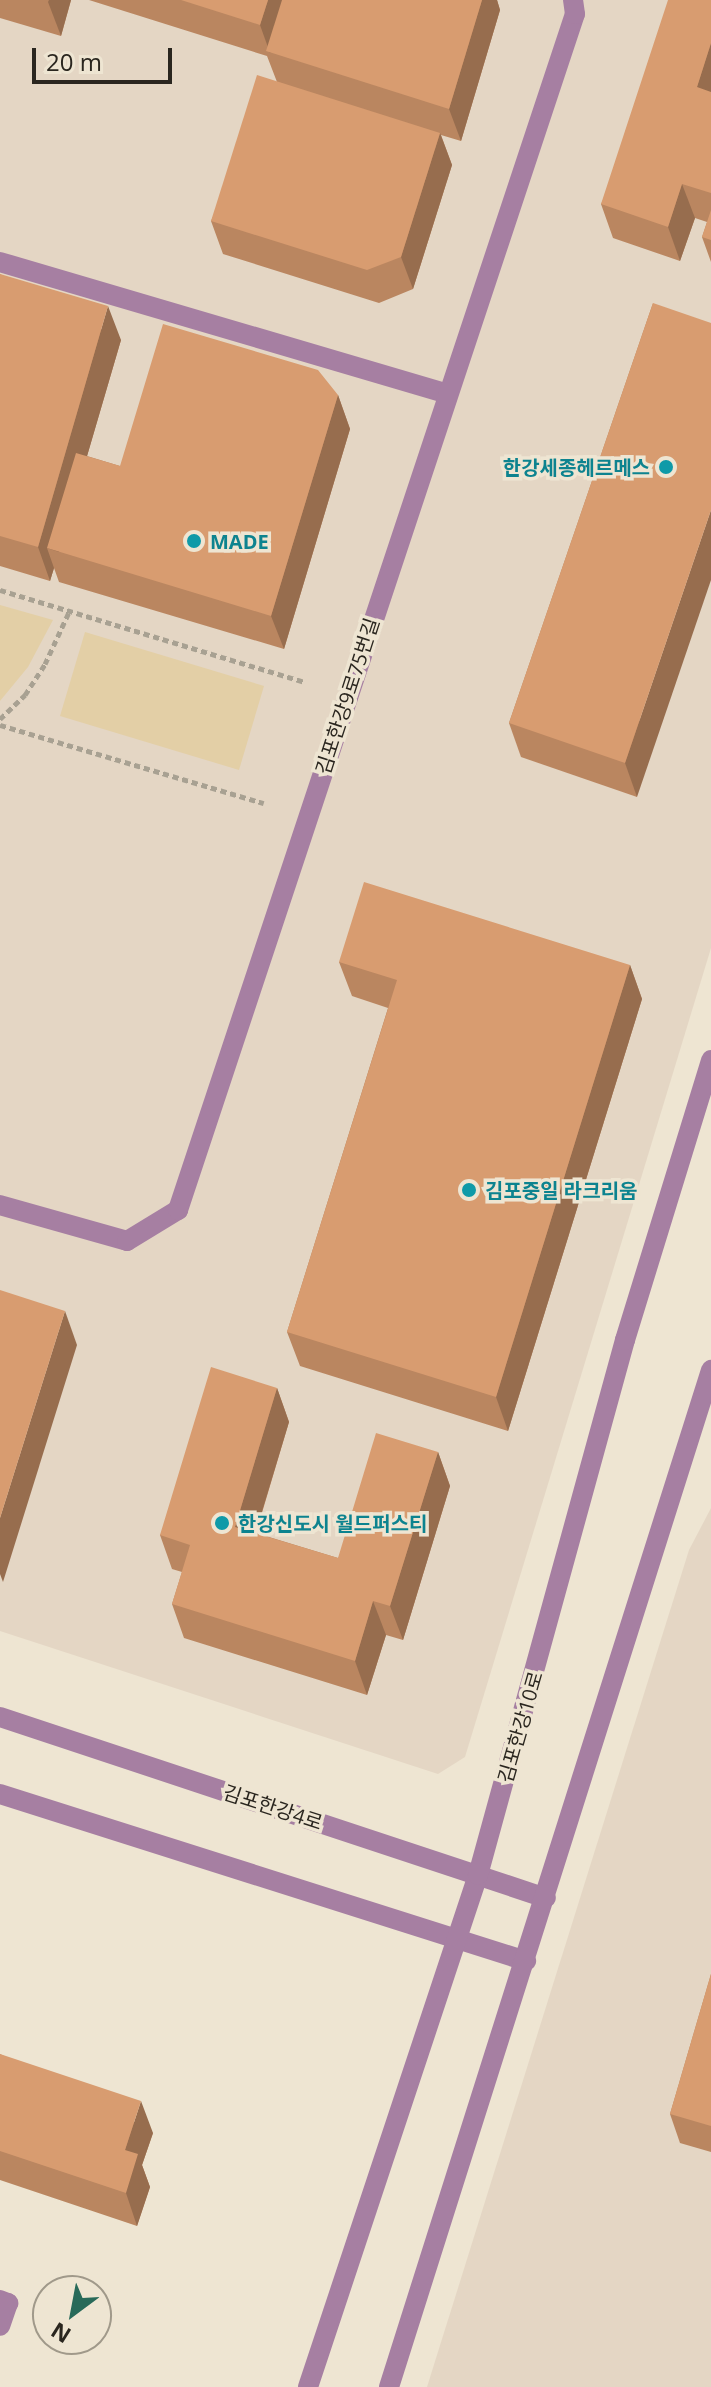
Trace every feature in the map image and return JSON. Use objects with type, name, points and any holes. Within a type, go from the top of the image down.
[{"type":"street","name":"김포한강9로75번길","points":[[0,1205],[127,1241],[178,1210],[446,393],[575,14],[573,0]]},
{"type":"street","points":[[0,262],[446,393]]},
{"type":"street","name":"김포한강10로","points":[[308,2387],[478,1875],[625,1340],[711,1060]]},
{"type":"street","points":[[389,2387],[711,1370]]},
{"type":"street","name":"김포한강4로","points":[[0,1717],[546,1898]]},
{"type":"street","points":[[0,1794],[526,1961]]},
{"type":"street","points":[[0,2300],[8,2303],[0,2326]]},
{"type":"path","points":[[0,590],[304,682]]},
{"type":"path","points":[[70,610],[45,664],[0,722],[264,803]]},
{"type":"shaded area","points":[[0,0],[711,0],[711,948],[465,1757],[438,1774],[0,1631]]},
{"type":"shaded area","points":[[0,605],[53,620],[28,667],[0,701]]},
{"type":"shaded area","points":[[85,632],[264,686],[239,770],[60,716]]},
{"type":"shaded area","points":[[711,1508],[711,2387],[427,2387],[689,1550]]},
{"type":"building","points":[[181,0],[268,0],[260,25]]},
{"type":"building","points":[[282,0],[482,0],[449,109],[266,51]]},
{"type":"building","points":[[668,0],[711,0],[711,43],[697,87],[711,92],[711,193],[682,184],[668,227],[601,204]]},
{"type":"building","points":[[257,75],[440,133],[401,257],[367,270],[211,221]]},
{"type":"building","points":[[711,210],[711,240],[702,237]]},
{"type":"building","points":[[0,274],[108,306],[38,547],[0,536]]},
{"type":"building","name":"한강세종헤르메스","points":[[653,303],[711,323],[711,510],[625,763],[509,723]]},
{"type":"building","name":"MADE","points":[[163,324],[318,370],[338,395],[271,616],[47,548],[76,453],[120,466]]},
{"type":"building","name":"김포중일 라크리움","points":[[364,882],[630,965],[496,1397],[287,1332],[397,980],[339,962]]},
{"type":"building","points":[[0,1290],[65,1311],[0,1518]]},
{"type":"building","name":"한강신도시 월드퍼스티","points":[[211,1367],[277,1388],[235,1527],[338,1558],[376,1433],[438,1452],[390,1606],[373,1601],[355,1661],[172,1604],[190,1545],[160,1535]]},
{"type":"building","points":[[711,1974],[711,2126],[670,2114]]},
{"type":"building","points":[[0,2054],[141,2101],[125,2150],[138,2154],[126,2193],[0,2151]]},
{"type":"place","name":"한강세종헤르메스","points":[[666,467]]},
{"type":"place","name":"MADE","points":[[194,541]]},
{"type":"place","name":"김포중일 라크리움","points":[[469,1190]]},
{"type":"place","name":"한강신도시 월드퍼스티","points":[[222,1523]]}]
